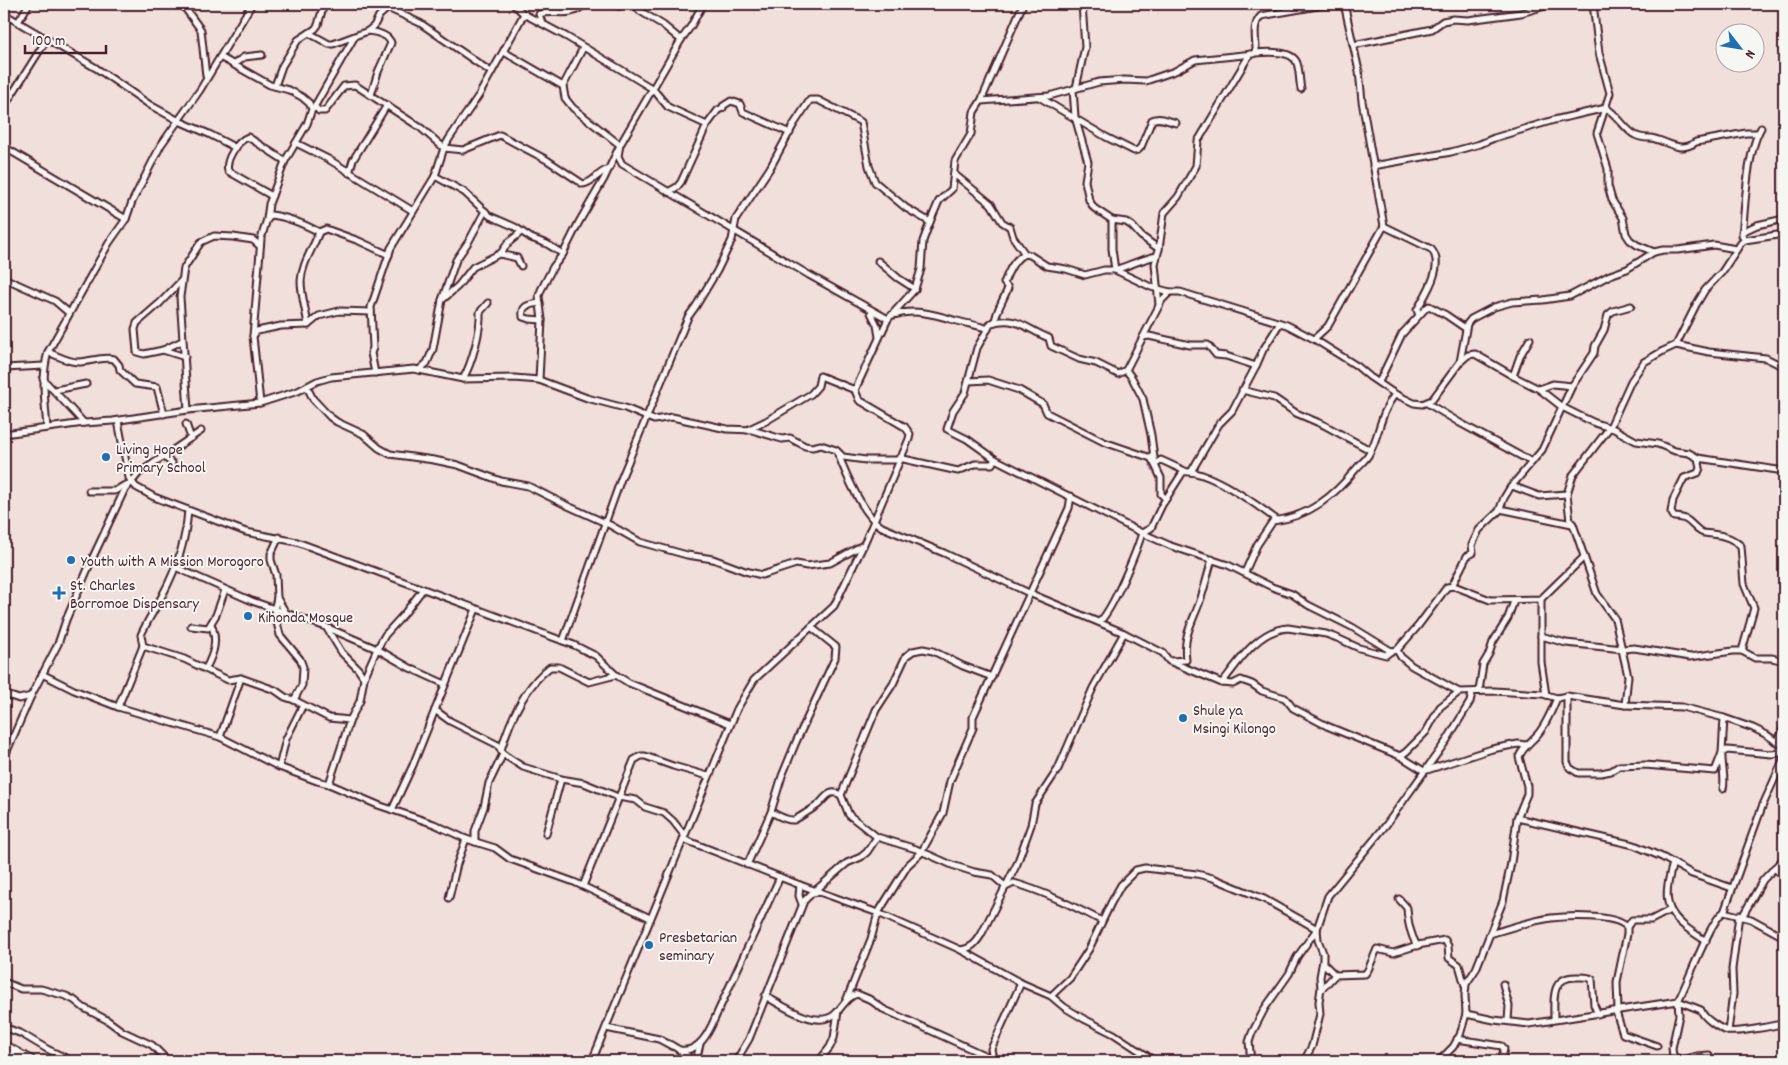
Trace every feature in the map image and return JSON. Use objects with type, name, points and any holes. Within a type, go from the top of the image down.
[{"type":"highway","points":[[4,1046],[31,1061]]},
{"type":"street","points":[[18,22],[29,4]]},
{"type":"street","points":[[182,4],[201,30],[206,76]]},
{"type":"street","points":[[47,428],[43,379],[48,352],[109,243],[126,220],[132,202],[162,145],[220,57],[252,4]]},
{"type":"street","points":[[275,86],[282,66],[298,40],[316,29],[318,25],[323,6],[316,4]]},
{"type":"street","points":[[379,4],[420,23],[491,72]]},
{"type":"street","points":[[513,4],[524,14],[614,64],[653,89],[668,107],[707,125]]},
{"type":"street","points":[[542,23],[539,14],[546,12],[572,13],[584,4]]},
{"type":"street","points":[[610,4],[619,6],[627,4]]},
{"type":"street","points":[[634,4],[640,11],[663,25],[681,40]]},
{"type":"street","points":[[540,380],[541,290],[610,168],[620,145],[703,4]]},
{"type":"street","points":[[592,1061],[730,724],[754,680],[834,606],[864,545],[909,439],[910,434],[905,427],[859,400],[855,390],[879,337],[890,318],[915,289],[921,269],[923,241],[930,222],[939,201],[952,189],[955,161],[971,134],[974,112],[982,101],[1023,4]]},
{"type":"street","points":[[1082,4],[1085,47],[1074,89],[1076,118],[1088,162],[1085,181],[1089,200],[1094,208],[1112,220],[1131,224],[1141,236],[1159,249]]},
{"type":"street","points":[[1159,306],[1155,264],[1164,213],[1178,197],[1196,166],[1198,140],[1252,54],[1256,42],[1256,20],[1261,16],[1329,4]]},
{"type":"street","points":[[1314,338],[1325,329],[1336,312],[1384,226],[1362,100],[1360,71],[1344,8],[1340,4]]},
{"type":"street","points":[[1353,45],[1432,29],[1443,22],[1453,19],[1468,20],[1520,14],[1552,4]]},
{"type":"street","points":[[1594,4],[1598,53],[1610,93],[1598,133],[1606,162],[1608,186],[1612,200],[1623,218],[1626,234],[1630,240],[1654,252],[1714,245],[1736,249]]},
{"type":"street","points":[[309,32],[329,44],[333,44],[368,31],[374,26],[379,16],[388,8]]},
{"type":"street","points":[[4,14],[96,68],[150,105],[236,148]]},
{"type":"street","points":[[375,373],[371,353],[373,348],[371,307],[377,285],[389,255],[400,231],[435,176],[444,148],[456,126],[468,112],[524,14]]},
{"type":"street","points":[[368,31],[377,32],[388,38],[391,43],[378,72],[371,95]]},
{"type":"street","points":[[260,403],[253,336],[260,246],[269,204],[285,161],[355,36]]},
{"type":"street","points":[[4,107],[47,39]]},
{"type":"street","points":[[583,48],[563,86],[565,98],[573,108],[620,145]]},
{"type":"street","points":[[504,52],[563,86]]},
{"type":"street","points":[[982,101],[1050,96],[1099,82],[1146,81],[1175,71],[1195,60],[1279,52],[1294,58],[1297,63],[1300,89]]},
{"type":"street","points":[[234,64],[244,57],[262,55]]},
{"type":"street","points":[[220,57],[275,86],[289,90],[302,97],[319,111],[325,111],[330,107],[340,90],[348,85],[360,87],[421,128],[444,148],[463,150],[500,135],[547,160],[583,184],[587,184],[600,173],[622,164]]},
{"type":"street","points":[[1038,96],[1106,137],[1134,150],[1138,150],[1141,147],[1152,120],[1156,118],[1176,124]]},
{"type":"street","points":[[563,641],[621,479],[688,317],[718,271],[734,232],[736,219],[770,168],[810,100],[818,100],[859,121],[863,128],[868,166],[875,182],[906,208],[930,222]]},
{"type":"street","points":[[668,192],[677,187],[684,177],[707,125],[715,114],[723,108],[722,106],[731,101],[740,104],[743,112],[790,132]]},
{"type":"street","points":[[349,173],[354,160],[386,105]]},
{"type":"street","points":[[1374,166],[1456,150],[1554,120],[1606,108],[1635,135],[1642,138],[1652,138],[1678,148],[1691,146],[1696,142],[1760,131],[1746,189],[1742,232],[1745,240]]},
{"type":"street","points":[[272,196],[228,171],[226,168],[228,161],[242,140],[248,137],[285,161]]},
{"type":"street","points":[[296,143],[328,159],[413,211]]},
{"type":"street","points":[[620,145],[618,156],[622,164],[734,232],[870,310],[890,318],[905,312],[930,313],[988,329]]},
{"type":"street","points":[[4,147],[126,220]]},
{"type":"street","points":[[954,174],[991,204],[1002,222],[1010,227],[1013,237],[1025,254],[1030,255],[1047,266],[1085,275],[1104,270],[1115,270],[1142,259],[1157,256]]},
{"type":"street","points":[[435,176],[464,192],[485,211],[530,238],[547,244],[563,254]]},
{"type":"street","points":[[677,187],[678,198]]},
{"type":"street","points":[[419,370],[428,363],[433,349],[442,300],[456,260],[469,241],[485,211]]},
{"type":"street","points":[[267,219],[271,215],[280,216],[302,223],[319,232]]},
{"type":"street","points":[[1742,232],[1757,225],[1784,219]]},
{"type":"street","points":[[1112,220],[1112,249],[1115,270]]},
{"type":"street","points":[[1384,226],[1431,249],[1436,256],[1436,270],[1417,310],[1419,315]]},
{"type":"street","points":[[308,325],[301,284],[308,257],[319,232],[326,229],[389,255]]},
{"type":"street","points":[[442,300],[458,286],[473,268],[500,254],[506,244],[521,232]]},
{"type":"street","points":[[1676,345],[1692,311],[1736,249],[1745,240],[1784,234]]},
{"type":"street","points":[[188,410],[185,357],[182,340],[181,282],[184,268],[190,256],[201,242],[209,238],[219,236],[252,240],[260,246]]},
{"type":"street","points":[[1115,270],[1157,288],[1206,298],[1280,323],[1314,338],[1395,394],[1414,403],[1426,403],[1432,400],[1454,373],[1460,362],[1466,328],[1471,319],[1494,307],[1512,302],[1570,296],[1610,275],[1627,269],[1654,252]]},
{"type":"street","points":[[500,254],[517,258],[521,266]]},
{"type":"street","points":[[995,322],[997,312],[1001,308],[1008,288],[1004,283],[1016,259],[1025,254]]},
{"type":"street","points":[[878,261],[915,289]]},
{"type":"street","points":[[4,278],[55,301],[69,312]]},
{"type":"street","points":[[181,282],[160,303],[140,319],[136,325],[137,352],[144,354],[164,350],[182,340]]},
{"type":"street","points":[[1170,292],[1159,306],[1126,370],[1121,373],[1115,373],[1096,363],[1072,356],[1051,346],[1049,338],[1037,333],[1027,325],[1008,321],[995,322],[989,326],[977,348],[966,393],[953,411],[947,429],[968,439],[995,459],[1142,533],[1191,554],[1212,559],[1272,587],[1292,594],[1391,651]]},
{"type":"street","points":[[464,379],[476,345],[480,326],[480,312],[488,302]]},
{"type":"street","points":[[540,303],[526,306],[523,308],[522,313],[524,318],[542,320]]},
{"type":"street","points":[[1379,382],[1402,334],[1429,306],[1466,328]]},
{"type":"street","points":[[1452,586],[1467,556],[1472,553],[1472,544],[1478,533],[1500,509],[1504,498],[1512,486],[1545,444],[1572,386],[1594,353],[1608,315],[1612,311],[1631,306]]},
{"type":"street","points":[[870,310],[875,320],[879,337]]},
{"type":"street","points":[[253,336],[257,331],[282,326],[308,325],[319,316],[339,311],[371,312]]},
{"type":"street","points":[[1099,622],[1113,605],[1142,533],[1151,528],[1182,473],[1189,472],[1219,424],[1230,413],[1256,366],[1262,350],[1280,323]]},
{"type":"street","points":[[1143,337],[1149,336],[1183,344],[1208,345],[1216,354],[1256,366]]},
{"type":"street","points":[[1512,376],[1520,356],[1530,339]]},
{"type":"street","points":[[1626,705],[1628,676],[1615,619],[1597,594],[1573,524],[1570,521],[1567,494],[1577,469],[1597,446],[1610,427],[1631,381],[1644,362],[1663,351],[1676,345],[1709,352],[1766,358],[1784,365]]},
{"type":"street","points":[[164,350],[185,357]]},
{"type":"street","points":[[48,352],[67,360],[78,362],[99,358],[114,359],[119,365],[120,370],[134,384],[157,387],[164,414]]},
{"type":"street","points":[[1460,362],[1468,355],[1475,354],[1512,376],[1539,389],[1562,407],[1595,423],[1610,427],[1636,441],[1658,444],[1675,451],[1689,453],[1698,458],[1784,471]]},
{"type":"street","points":[[4,368],[44,366]]},
{"type":"street","points":[[4,434],[188,410],[260,403],[307,387],[331,376],[419,370],[464,379],[514,378],[540,380],[587,398],[625,408],[654,420],[672,417],[727,429],[746,430],[782,439],[790,438],[804,446],[812,448],[821,445],[836,450],[843,457],[866,460],[899,459],[958,471],[975,464],[992,464],[995,459]]},
{"type":"street","points":[[1126,370],[1143,398],[1151,434],[1155,465]]},
{"type":"street","points":[[746,430],[766,421],[811,394],[818,386],[820,376],[855,390]]},
{"type":"street","points":[[43,379],[84,423]]},
{"type":"street","points":[[969,381],[988,380],[1025,392],[1042,404],[1047,413],[1104,442],[1151,458],[1161,478],[1161,494],[1166,499]]},
{"type":"street","points":[[55,390],[86,384]]},
{"type":"street","points":[[1539,389],[1553,384],[1572,386]]},
{"type":"street","points":[[307,387],[313,399],[330,417],[363,434],[379,448],[390,454],[442,461],[501,481],[528,486],[606,523],[640,542],[686,555],[713,559],[762,575],[796,564],[807,566],[830,563],[864,545]]},
{"type":"street","points":[[1242,390],[1274,398],[1296,412],[1370,450]]},
{"type":"street","points":[[1243,572],[1245,572],[1256,545],[1273,521],[1301,514],[1341,488],[1370,450],[1385,410],[1395,394]]},
{"type":"street","points":[[1426,403],[1532,462]]},
{"type":"street","points":[[118,420],[129,478],[136,487],[154,497],[246,532],[298,542],[563,641],[596,656],[616,675],[638,687],[730,724]]},
{"type":"street","points":[[186,424],[191,438]]},
{"type":"street","points":[[4,758],[31,696],[58,644],[66,620],[93,557],[124,491],[139,474],[201,431]]},
{"type":"street","points":[[836,450],[860,502],[874,521],[882,527],[1124,633],[1163,653],[1169,661],[1222,683],[1233,684],[1241,680],[1252,684],[1262,691],[1285,698],[1293,708],[1327,726],[1400,756],[1424,771],[1492,749],[1518,744],[1526,745]]},
{"type":"street","points":[[164,457],[172,463]]},
{"type":"street","points":[[1698,458],[1700,468],[1698,473],[1684,478],[1673,500],[1671,512],[1674,517],[1692,522],[1701,532],[1724,536],[1741,546],[1744,584],[1754,608],[1742,652]]},
{"type":"street","points":[[1155,465],[1161,460],[1215,481],[1256,504],[1278,520]]},
{"type":"street","points":[[89,491],[115,491],[132,483]]},
{"type":"street","points":[[1512,486],[1540,496],[1567,494]]},
{"type":"street","points":[[846,1001],[871,938],[878,913],[908,864],[921,853],[942,813],[950,781],[973,728],[973,717],[1069,508],[1071,496]]},
{"type":"street","points":[[1500,509],[1573,524]]},
{"type":"street","points":[[118,707],[143,646],[141,635],[164,594],[175,568],[187,532],[188,510]]},
{"type":"street","points":[[279,537],[271,554],[276,575],[277,598],[274,610],[280,635],[300,659],[304,677],[294,700]]},
{"type":"street","points":[[1222,683],[1259,640],[1282,628],[1326,634],[1359,648],[1386,655],[1391,651],[1398,650],[1446,588],[1452,586],[1490,600],[1541,599],[1584,557]]},
{"type":"street","points":[[1169,661],[1186,660],[1186,636],[1200,602],[1212,559]]},
{"type":"street","points":[[175,568],[274,610],[326,627],[377,648],[410,668],[445,684]]},
{"type":"street","points":[[329,784],[350,720],[360,701],[364,678],[377,648],[385,635],[423,589]]},
{"type":"street","points":[[192,626],[207,629],[211,624],[225,590]]},
{"type":"street","points":[[277,598],[286,613]]},
{"type":"street","points":[[1541,599],[1541,662],[1546,695]]},
{"type":"street","points":[[1478,692],[1483,664],[1493,642],[1508,618],[1514,601]]},
{"type":"street","points":[[392,810],[413,765],[476,609]]},
{"type":"street","points":[[206,668],[216,641],[211,624]]},
{"type":"street","points":[[326,627],[342,653],[364,678]]},
{"type":"street","points":[[747,865],[771,812],[782,776],[796,742],[836,653],[836,647],[811,628]]},
{"type":"street","points":[[961,950],[970,948],[975,944],[1006,887],[1017,864],[1031,825],[1035,804],[1058,769],[1093,688],[1124,633]]},
{"type":"street","points":[[1541,636],[1566,643],[1649,650],[1690,657],[1725,651],[1742,652],[1755,658],[1772,658],[1784,661]]},
{"type":"street","points":[[143,646],[184,658],[228,680],[241,678],[275,690],[285,697],[329,718],[350,720]]},
{"type":"street","points":[[841,795],[876,710],[894,684],[906,656],[912,651],[923,649],[933,652],[992,677]]},
{"type":"street","points":[[1398,650],[1401,658],[1412,666],[1459,692],[1546,695],[1556,698],[1567,696],[1626,705],[1682,708],[1724,718],[1753,728],[1783,747],[1779,753],[1765,755],[1751,751],[1727,750],[1722,753],[1716,770],[1713,772],[1645,764],[1619,766],[1611,771],[1601,773],[1578,773],[1570,768],[1567,762],[1567,696]]},
{"type":"street","points":[[475,842],[474,831],[484,807],[489,783],[524,695],[532,684],[550,667],[559,667],[589,682],[616,675]]},
{"type":"street","points":[[42,674],[74,690],[118,707],[220,738],[279,767],[434,824],[466,839],[495,848],[510,859],[546,870],[650,918]]},
{"type":"street","points":[[220,738],[241,678]]},
{"type":"street","points":[[1400,756],[1426,732],[1440,707],[1459,692]]},
{"type":"street","points":[[1251,1061],[1249,1042],[1252,1033],[1265,1008],[1317,929],[1328,896],[1386,825],[1457,726],[1470,702],[1472,692]]},
{"type":"street","points":[[4,694],[19,699],[31,696]]},
{"type":"street","points":[[1466,988],[1476,969],[1502,901],[1511,863],[1517,818],[1527,794],[1527,786],[1518,760],[1526,745],[1540,732],[1551,713],[1556,698]]},
{"type":"street","points":[[279,767],[288,734],[303,705]]},
{"type":"street","points":[[435,710],[450,721],[498,745],[502,752],[523,767],[562,779],[584,783],[618,797],[634,799],[645,807],[664,813],[673,821],[684,837],[747,865],[878,913],[961,950],[1021,983],[1052,996],[1064,1007],[1108,1031],[1155,1061]]},
{"type":"street","points":[[1722,789],[1725,782],[1722,763],[1724,718]]},
{"type":"street","points":[[1775,741],[1779,739],[1784,726]]},
{"type":"street","points":[[4,739],[11,742]]},
{"type":"street","points":[[583,886],[634,760],[641,756],[708,776]]},
{"type":"street","points":[[1709,1055],[1697,1056],[1686,1060],[1674,1058],[1672,1048],[1679,1015],[1678,1001],[1719,915],[1724,912],[1762,807],[1784,758]]},
{"type":"street","points":[[546,834],[562,779]]},
{"type":"street","points":[[771,812],[785,819],[793,820],[819,804],[829,794],[835,792],[841,795],[849,815],[877,836],[974,872],[992,875],[1006,887]]},
{"type":"street","points":[[1517,818],[1634,845],[1692,874],[1732,888]]},
{"type":"street","points":[[736,1061],[749,1039],[802,904],[808,895],[818,891],[847,863],[867,852],[877,836]]},
{"type":"street","points":[[449,898],[457,864],[466,839]]},
{"type":"street","points":[[1728,1031],[1733,994],[1732,969],[1741,916],[1757,889],[1784,858]]},
{"type":"street","points":[[1673,863],[1668,879],[1667,903],[1670,910],[1686,928],[1706,941]]},
{"type":"street","points":[[1052,996],[1070,978],[1122,885],[1136,870],[1142,868],[1184,872],[1213,878],[1264,898],[1317,929]]},
{"type":"street","points":[[1774,868],[1784,877]]},
{"type":"street","points":[[698,1061],[700,1044],[712,1024],[780,877]]},
{"type":"street","points":[[1006,887],[1014,883],[1027,886],[1066,901],[1102,921]]},
{"type":"street","points":[[800,885],[799,896],[802,904]]},
{"type":"street","points":[[1399,898],[1407,908],[1410,933],[1418,946]]},
{"type":"street","points":[[1627,927],[1632,920],[1650,920],[1670,910]]},
{"type":"street","points":[[1724,912],[1751,919],[1784,937]]},
{"type":"street","points":[[1490,934],[1556,918],[1599,918],[1622,923],[1627,927],[1628,934],[1617,982],[1617,1011],[1623,1034],[1656,1046]]},
{"type":"street","points":[[1304,1061],[1312,1046],[1320,1011],[1318,1002],[1321,990],[1320,977],[1323,953],[1318,940],[1317,929]]},
{"type":"street","points":[[1321,990],[1335,975],[1364,974],[1368,970],[1377,948],[1393,953],[1443,940],[1447,941],[1449,958],[1462,969],[1466,988],[1466,1014],[1453,1047],[1440,1059]]},
{"type":"street","points":[[1323,963],[1335,975]]},
{"type":"street","points":[[1554,1019],[1558,983],[1570,977],[1588,977],[1592,980],[1594,1005],[1598,1014]]},
{"type":"street","points":[[4,982],[26,990],[41,989],[66,996],[122,1031],[152,1046],[168,1061]]},
{"type":"street","points":[[982,1054],[991,1049],[1021,983]]},
{"type":"street","points":[[1503,984],[1509,1006],[1508,1022]]},
{"type":"street","points":[[765,996],[808,1018],[824,1018],[833,1016],[846,1001],[857,994],[883,1009],[996,1060]]},
{"type":"street","points":[[1466,1014],[1494,1020],[1529,1024],[1678,1001],[1701,1010],[1706,1020],[1728,1031],[1783,1025]]},
{"type":"street","points":[[819,1061],[832,1043],[838,1010]]},
{"type":"street","points":[[4,1027],[22,1034],[47,1050],[72,1061]]},
{"type":"street","points":[[606,1028],[659,1039],[680,1050],[700,1044]]},
{"type":"street","points":[[1457,1039],[1502,1046],[1504,1049],[1501,1061]]},
{"type":"street","points":[[669,1044],[688,1056],[691,1061]]},
{"type":"street","points":[[991,1049],[996,1060]]},
{"type":"street","points":[[1133,1061],[1138,1057],[1145,1056]]},
{"type":"street","points":[[1440,1059],[1448,1061]]},
{"type":"place","name":"Living Hope Primary School","points":[[106,457]]},
{"type":"place","name":"Youth with A Mission Morogoro","points":[[71,560]]},
{"type":"place","name":"St. Charles Borromoe Dispensary","points":[[59,593]]},
{"type":"place","name":"Kihonda Mosque","points":[[248,616]]},
{"type":"place","name":"Shule ya Msingi Kilongo","points":[[1183,718]]},
{"type":"place","name":"Presbetarian seminary","points":[[649,945]]}]
